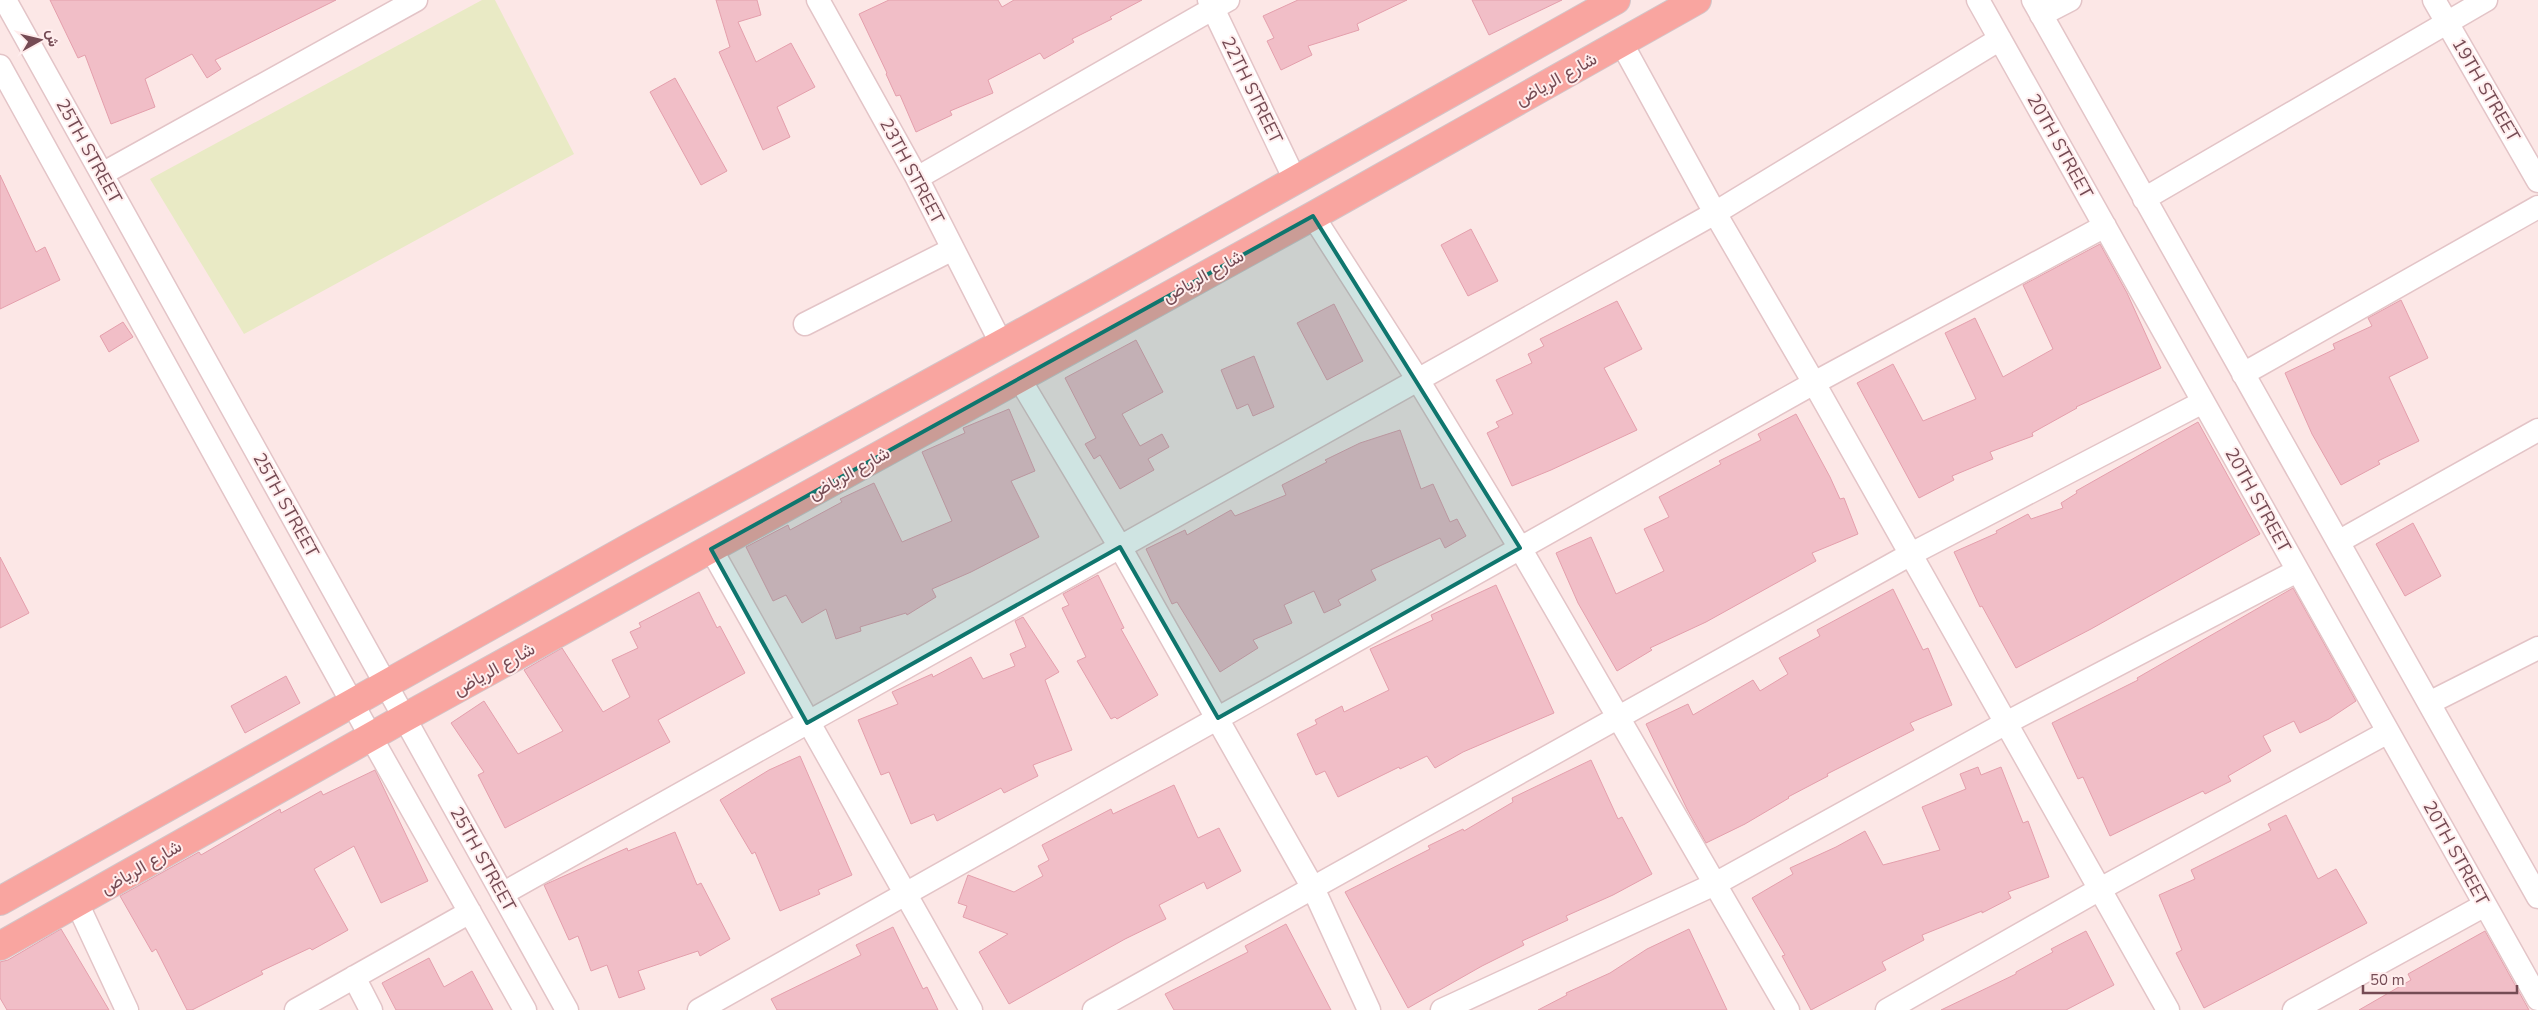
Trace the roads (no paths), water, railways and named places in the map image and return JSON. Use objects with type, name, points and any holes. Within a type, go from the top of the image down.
[{"type":"main road","name":"شارع الرياض","points":[[0,946],[404,718],[1313,216],[1697,0]]},
{"type":"main road","points":[[0,901],[634,544],[1295,180],[1606,3]]},
{"type":"street","points":[[102,174],[416,0]]},
{"type":"street","name":"20TH STREET","points":[[1978,0],[2538,999]]},
{"type":"street","points":[[2070,0],[2037,8],[2429,703],[2533,874],[2538,897]]},
{"type":"street","name":"19TH STREET","points":[[2434,0],[2538,181]]},
{"type":"street","points":[[2144,199],[2486,0]]},
{"type":"street","name":"25TH STREET","points":[[8,1],[385,685],[567,1010]]},
{"type":"street","name":"23TH STREET","points":[[824,2],[1002,343]]},
{"type":"street","points":[[917,178],[1217,3]]},
{"type":"street","name":"22TH STREET","points":[[1217,3],[1295,180]]},
{"type":"street","points":[[502,894],[1715,213],[2000,39]]},
{"type":"street","points":[[1621,42],[1715,213],[1814,383],[2168,1010]]},
{"type":"street","name":"25TH STREET","points":[[0,66],[352,704],[525,1010]]},
{"type":"street","points":[[2243,374],[2538,207]]},
{"type":"street","points":[[1313,216],[1418,380],[1520,548],[1788,1010]]},
{"type":"street","points":[[699,1010],[1814,383],[2104,226]]},
{"type":"street","points":[[805,324],[954,249]]},
{"type":"street","points":[[1019,378],[1120,547],[1313,888],[1369,1010]]},
{"type":"street","points":[[1094,1010],[1911,554],[2203,402]]},
{"type":"street","points":[[2338,542],[2538,430]]},
{"type":"street","points":[[711,549],[807,723],[971,1010]]},
{"type":"street","points":[[1442,1010],[1715,884],[2006,723],[2297,570]]},
{"type":"street","points":[[2429,703],[2538,648]]},
{"type":"street","points":[[1887,1010],[2100,889],[2388,732]]},
{"type":"street","points":[[77,903],[128,1010]]},
{"type":"street","points":[[2294,1010],[2485,905]]},
{"type":"street","points":[[296,1010],[470,912]]},
{"type":"street","points":[[354,978],[371,1010]]}]
